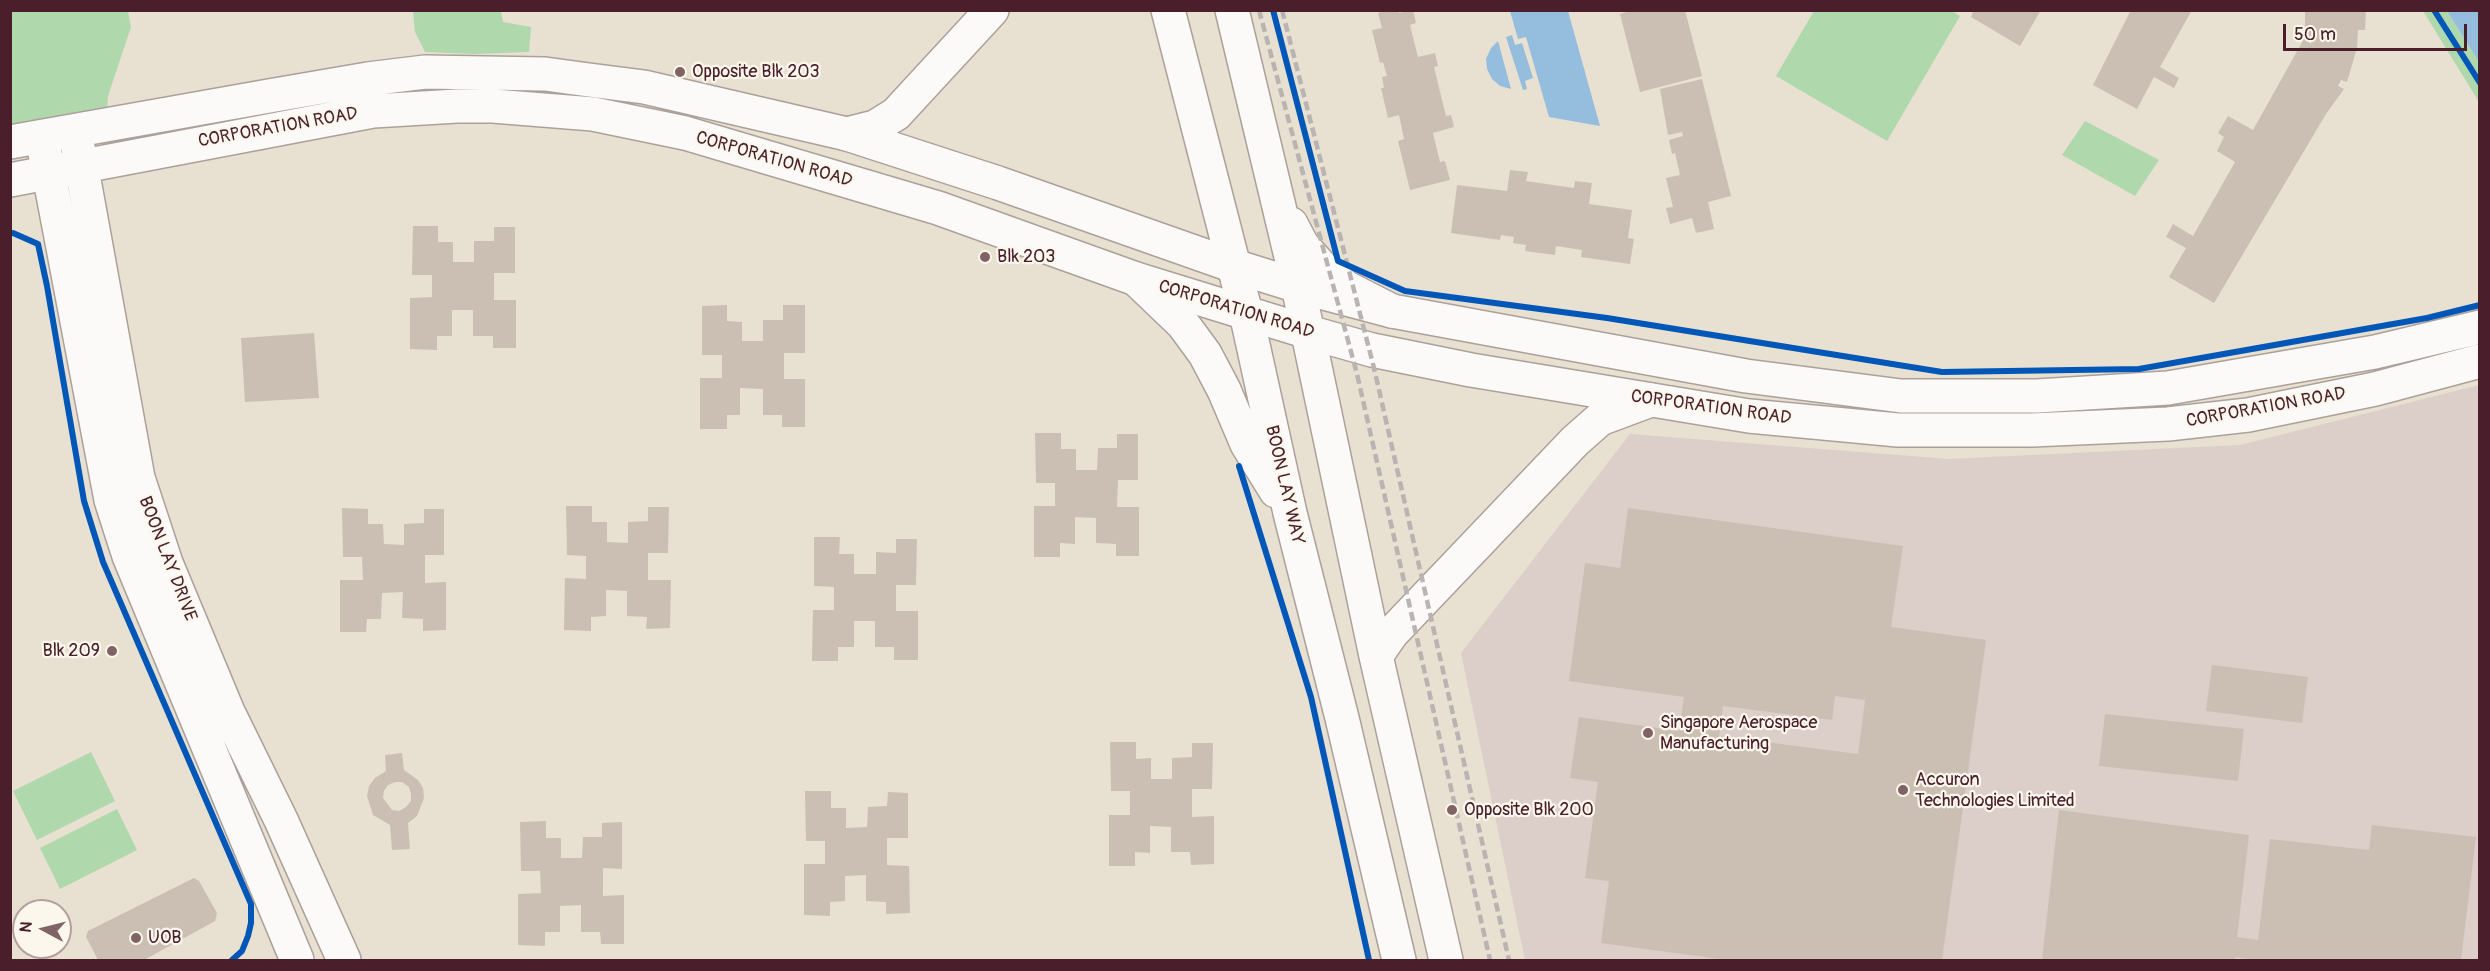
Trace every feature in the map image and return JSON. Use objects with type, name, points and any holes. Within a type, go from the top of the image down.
[{"type":"main road","points":[[847,134],[875,127],[896,114],[992,10]]},
{"type":"main road","name":"BOON LAY WAY","points":[[1168,10],[1246,313],[1290,513],[1342,718],[1399,960]]},
{"type":"main road","points":[[1232,10],[1298,286],[1376,656],[1446,960]]},
{"type":"main road","name":"CORPORATION ROAD","points":[[26,139],[394,76],[455,72],[545,74],[644,87],[847,134],[999,183],[1234,266],[1298,286],[1392,310],[1746,376],[1901,396],[2037,396],[2168,388],[2374,352],[2480,327]]},
{"type":"main road","points":[[394,76],[398,110]]},
{"type":"main road","name":"CORPORATION ROAD","points":[[10,180],[200,142],[374,111],[458,106],[513,106],[593,114],[686,133],[938,208],[1136,279],[1372,350],[1471,370],[1749,416],[1898,430],[2032,430],[2168,424],[2264,412],[2375,389],[2480,361]]},
{"type":"main road","name":"BOON LAY DRIVE","points":[[75,131],[138,478],[166,563],[228,712],[281,820],[338,947]]},
{"type":"main road","name":"BOON LAY DRIVE","points":[[26,139],[50,173],[111,500],[129,556],[288,957]]},
{"type":"main road","points":[[1277,199],[1302,245],[1323,270],[1347,288],[1392,310]]},
{"type":"main road","points":[[1136,279],[1183,324],[1205,354],[1224,390],[1247,444],[1290,513]]},
{"type":"main road","points":[[1376,656],[1392,633],[1575,441],[1600,419],[1651,400]]},
{"type":"main road","points":[[288,957],[338,947]]},
{"type":"shaded area","points":[[2479,385],[2479,960],[1525,960],[1461,653],[1630,434],[1949,459],[2240,445]]},
{"type":"green space","points":[[11,11],[128,11],[131,27],[108,96],[106,126],[11,140]]},
{"type":"green space","points":[[413,11],[501,11],[503,22],[531,27],[529,52],[476,54],[425,52],[415,32]]},
{"type":"green space","points":[[1814,11],[1952,11],[1960,16],[1887,141],[1776,76]]},
{"type":"green space","points":[[2423,11],[2447,11],[2479,62],[2479,102]]},
{"type":"green space","points":[[2085,121],[2159,160],[2135,196],[2062,155]]},
{"type":"green space","points":[[91,752],[115,801],[37,840],[13,791]]},
{"type":"green space","points":[[117,809],[137,850],[60,889],[40,848]]},
{"type":"water","points":[[1510,11],[1568,11],[1600,126],[1549,117],[1526,37],[1518,39]]},
{"type":"water","points":[[2447,11],[2479,11],[2479,62]]},
{"type":"water","points":[[1512,35],[1515,45],[1522,43],[1533,78],[1525,81],[1527,89],[1523,90],[1506,37]]},
{"type":"water","points":[[1498,41],[1511,89],[1500,86],[1492,79],[1487,69],[1486,59],[1491,48]]},
{"type":"building","points":[[1398,10],[1399,13],[1413,10],[1416,23],[1410,25],[1418,57],[1435,53],[1438,66],[1434,67],[1446,116],[1451,115],[1454,127],[1433,133],[1440,162],[1445,161],[1450,180],[1410,190],[1398,141],[1404,139],[1399,115],[1388,118],[1381,88],[1384,88],[1382,77],[1387,76],[1383,62],[1380,63],[1372,30],[1382,28],[1378,13]]},
{"type":"building","points":[[1634,10],[1685,10],[1702,76],[1640,92],[1620,14]]},
{"type":"building","points":[[1974,10],[2041,10],[2020,46],[1971,17]]},
{"type":"building","points":[[2131,10],[2192,10],[2160,67],[2179,78],[2174,88],[2154,77],[2137,109],[2093,85]]},
{"type":"building","points":[[2305,10],[2366,10],[2365,30],[2358,30],[2357,48],[2347,82],[2341,80],[2338,86],[2344,89],[2326,114],[2214,303],[2169,277],[2186,248],[2166,237],[2173,224],[2193,236],[2235,162],[2217,151],[2224,137],[2218,133],[2228,116],[2253,130],[2305,37]]},
{"type":"building","points":[[1702,79],[1731,196],[1708,202],[1714,229],[1696,233],[1692,218],[1670,224],[1666,208],[1673,207],[1666,178],[1680,175],[1675,153],[1672,154],[1669,140],[1683,136],[1682,132],[1668,135],[1660,89]]},
{"type":"building","points":[[1510,170],[1528,172],[1526,181],[1574,188],[1575,181],[1592,183],[1589,204],[1632,210],[1628,238],[1634,239],[1630,264],[1581,257],[1582,250],[1556,246],[1555,255],[1525,251],[1526,245],[1513,243],[1514,237],[1501,235],[1500,240],[1451,233],[1457,185],[1507,191]]},
{"type":"building","points":[[413,226],[438,226],[438,242],[453,242],[453,262],[474,262],[474,241],[494,241],[494,227],[515,227],[515,273],[494,273],[494,300],[516,300],[516,348],[493,348],[493,336],[473,336],[473,310],[452,310],[452,336],[437,336],[437,350],[410,349],[410,298],[432,297],[432,275],[412,275]]},
{"type":"building","points":[[727,305],[727,321],[742,322],[742,341],[763,341],[763,320],[783,320],[783,305],[805,305],[805,353],[784,353],[784,379],[805,379],[805,427],[782,427],[782,415],[763,415],[763,389],[740,388],[740,415],[727,415],[727,429],[700,429],[700,378],[722,378],[722,355],[702,355],[702,306]]},
{"type":"building","points":[[314,333],[319,398],[245,402],[241,338]]},
{"type":"building","points":[[1035,433],[1061,433],[1061,449],[1076,449],[1076,470],[1097,470],[1098,448],[1117,448],[1117,434],[1138,434],[1138,480],[1118,480],[1117,507],[1139,507],[1139,556],[1116,556],[1116,544],[1096,543],[1096,518],[1075,517],[1075,544],[1060,543],[1060,557],[1034,557],[1034,506],[1055,506],[1055,483],[1036,483]]},
{"type":"building","points":[[566,506],[592,506],[592,522],[607,522],[607,542],[628,543],[628,522],[648,521],[648,507],[669,507],[668,553],[648,553],[648,580],[671,580],[670,628],[646,629],[647,617],[627,616],[627,591],[606,590],[606,616],[591,617],[591,631],[564,630],[565,578],[586,579],[586,556],[567,555]]},
{"type":"building","points":[[342,508],[368,509],[368,524],[383,524],[384,544],[404,545],[404,524],[424,523],[424,509],[444,509],[444,555],[425,555],[425,583],[446,582],[446,630],[423,631],[423,619],[402,618],[403,592],[382,593],[381,619],[367,619],[366,632],[340,632],[340,580],[363,580],[362,557],[343,557]]},
{"type":"building","name":"Singapore Aerospace Manufacturing","points":[[1628,508],[1903,546],[1891,627],[1986,640],[1942,960],[1727,960],[1601,943],[1609,881],[1585,878],[1598,782],[1570,778],[1579,717],[1679,731],[1684,697],[1569,681],[1585,563],[1620,568]],"holes":[[[1835,696],[1865,700],[1858,754],[1719,736],[1723,706],[1832,720]]]},
{"type":"building","points":[[814,537],[840,537],[839,554],[854,554],[854,574],[876,574],[876,552],[896,553],[896,539],[917,539],[916,585],[896,585],[896,611],[918,611],[918,660],[894,660],[894,647],[875,647],[875,621],[854,621],[854,647],[838,647],[838,661],[812,661],[813,610],[834,610],[834,587],[814,586]]},
{"type":"building","points":[[2212,665],[2308,677],[2302,723],[2206,711]]},
{"type":"building","points":[[2105,714],[2244,729],[2238,781],[2099,766]]},
{"type":"building","points":[[1110,742],[1136,742],[1136,759],[1151,758],[1151,779],[1172,779],[1172,758],[1192,757],[1192,743],[1213,743],[1212,789],[1192,789],[1192,817],[1214,816],[1214,864],[1191,865],[1190,852],[1171,852],[1171,827],[1150,826],[1150,853],[1135,852],[1135,866],[1109,866],[1109,815],[1130,815],[1130,791],[1111,791]]},
{"type":"building","points":[[402,753],[404,770],[418,780],[423,788],[424,798],[417,816],[408,823],[410,849],[392,850],[390,825],[373,815],[367,796],[369,786],[375,778],[386,771],[385,755]],"holes":[[[402,782],[409,787],[411,801],[399,811],[392,810],[383,798],[384,791],[388,785]]]},
{"type":"building","points":[[805,791],[831,791],[831,808],[846,808],[846,828],[867,827],[868,807],[887,806],[888,792],[908,793],[908,838],[887,838],[887,865],[909,866],[910,913],[886,914],[886,902],[866,901],[866,875],[845,876],[845,901],[830,902],[830,916],[804,915],[804,864],[825,864],[825,841],[806,841]]},
{"type":"building","points":[[2059,810],[2249,835],[2237,937],[2258,940],[2270,839],[2369,850],[2372,825],[2476,837],[2461,960],[2255,960],[2235,957],[2234,960],[2042,960]]},
{"type":"building","points":[[546,821],[546,838],[561,838],[561,858],[582,858],[583,837],[602,837],[602,823],[622,822],[622,869],[603,868],[603,896],[624,895],[624,944],[601,944],[600,932],[581,932],[581,905],[560,906],[560,932],[545,932],[545,946],[518,945],[518,894],[541,893],[540,871],[521,871],[520,822]]},
{"type":"building","points":[[194,878],[199,881],[217,913],[215,921],[144,960],[98,960],[86,937],[88,931]]},
{"type":"railway","points":[[1259,10],[1357,374],[1490,960]]},
{"type":"railway","points":[[1282,10],[1374,368],[1509,960]]},
{"type":"cycle path","points":[[1273,10],[1338,261],[1405,291],[1607,318],[1942,372],[2139,369],[2427,318],[2480,305]]},
{"type":"cycle path","points":[[2434,10],[2480,83]]},
{"type":"cycle path","points":[[13,233],[38,244],[84,501],[103,562],[251,904],[248,936],[242,951],[232,960]]},
{"type":"cycle path","points":[[1239,466],[1311,697],[1369,960]]},
{"type":"place","name":"Opposite Blk 203","points":[[680,72]]},
{"type":"place","name":"Blk 203","points":[[985,257]]},
{"type":"place","name":"Blk 209","points":[[112,651]]},
{"type":"place","name":"Singapore Aerospace Manufacturing","points":[[1648,733]]},
{"type":"place","name":"Accuron Technologies Limited","points":[[1903,790]]},
{"type":"place","name":"Opposite Blk 200","points":[[1452,810]]},
{"type":"place","name":"UOB","points":[[136,938]]}]
